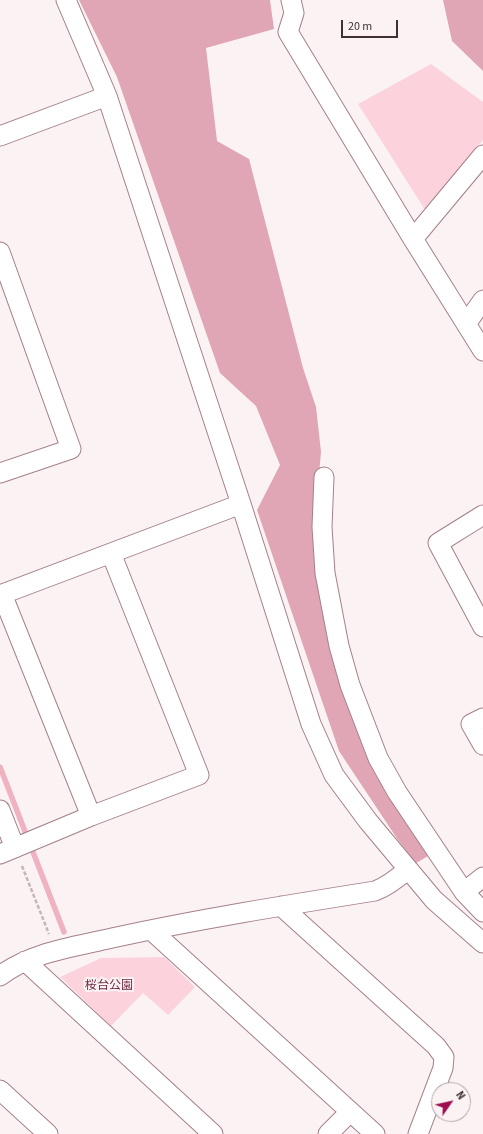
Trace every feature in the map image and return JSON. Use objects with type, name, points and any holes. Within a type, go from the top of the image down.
[{"type":"street","points":[[66,0],[107,96],[241,504],[311,724],[334,775],[368,821],[434,900],[483,943]]},
{"type":"street","points":[[291,0],[294,13],[288,32],[412,239],[483,351]]},
{"type":"street","points":[[0,136],[107,96]]},
{"type":"street","points":[[412,239],[483,155]]},
{"type":"street","points":[[0,252],[71,449],[0,474]]},
{"type":"street","points":[[466,324],[483,300]]},
{"type":"street","points":[[324,477],[322,527],[325,573],[339,646],[350,685],[378,758],[398,792],[464,892],[483,912]]},
{"type":"street","points":[[91,816],[1,594],[241,504]]},
{"type":"street","points":[[483,515],[438,543],[483,626]]},
{"type":"street","points":[[0,810],[8,851],[91,816],[198,775],[111,553]]},
{"type":"street","points":[[483,718],[471,724],[483,745]]},
{"type":"street","points":[[0,976],[11,967],[56,951],[151,930],[281,906],[375,891],[386,887],[408,869]]},
{"type":"street","points":[[464,892],[483,877]]},
{"type":"street","points":[[281,906],[436,1046],[444,1057],[443,1068],[418,1134]]},
{"type":"street","points":[[151,930],[375,1134]]},
{"type":"street","points":[[25,962],[212,1134]]},
{"type":"street","points":[[0,1090],[48,1134]]},
{"type":"street","points":[[328,1134],[350,1112]]},
{"type":"path","points":[[8,851],[56,951]]},
{"type":"green space","points":[[431,64],[483,102],[483,140],[425,210],[358,104]]},
{"type":"green space","name":"桜台公園","points":[[164,957],[195,987],[168,1015],[143,993],[111,1026],[60,977],[101,958]]},
{"type":"shaded area","points":[[79,0],[270,0],[274,29],[206,48],[217,141],[249,159],[303,368],[316,407],[321,452],[314,528],[327,624],[430,855],[416,863],[398,840],[339,751],[257,510],[280,465],[256,406],[220,373],[117,77]]},
{"type":"shaded area","points":[[443,0],[483,0],[483,71],[452,41]]},
{"type":"waterway","points":[[0,767],[64,932]]}]
